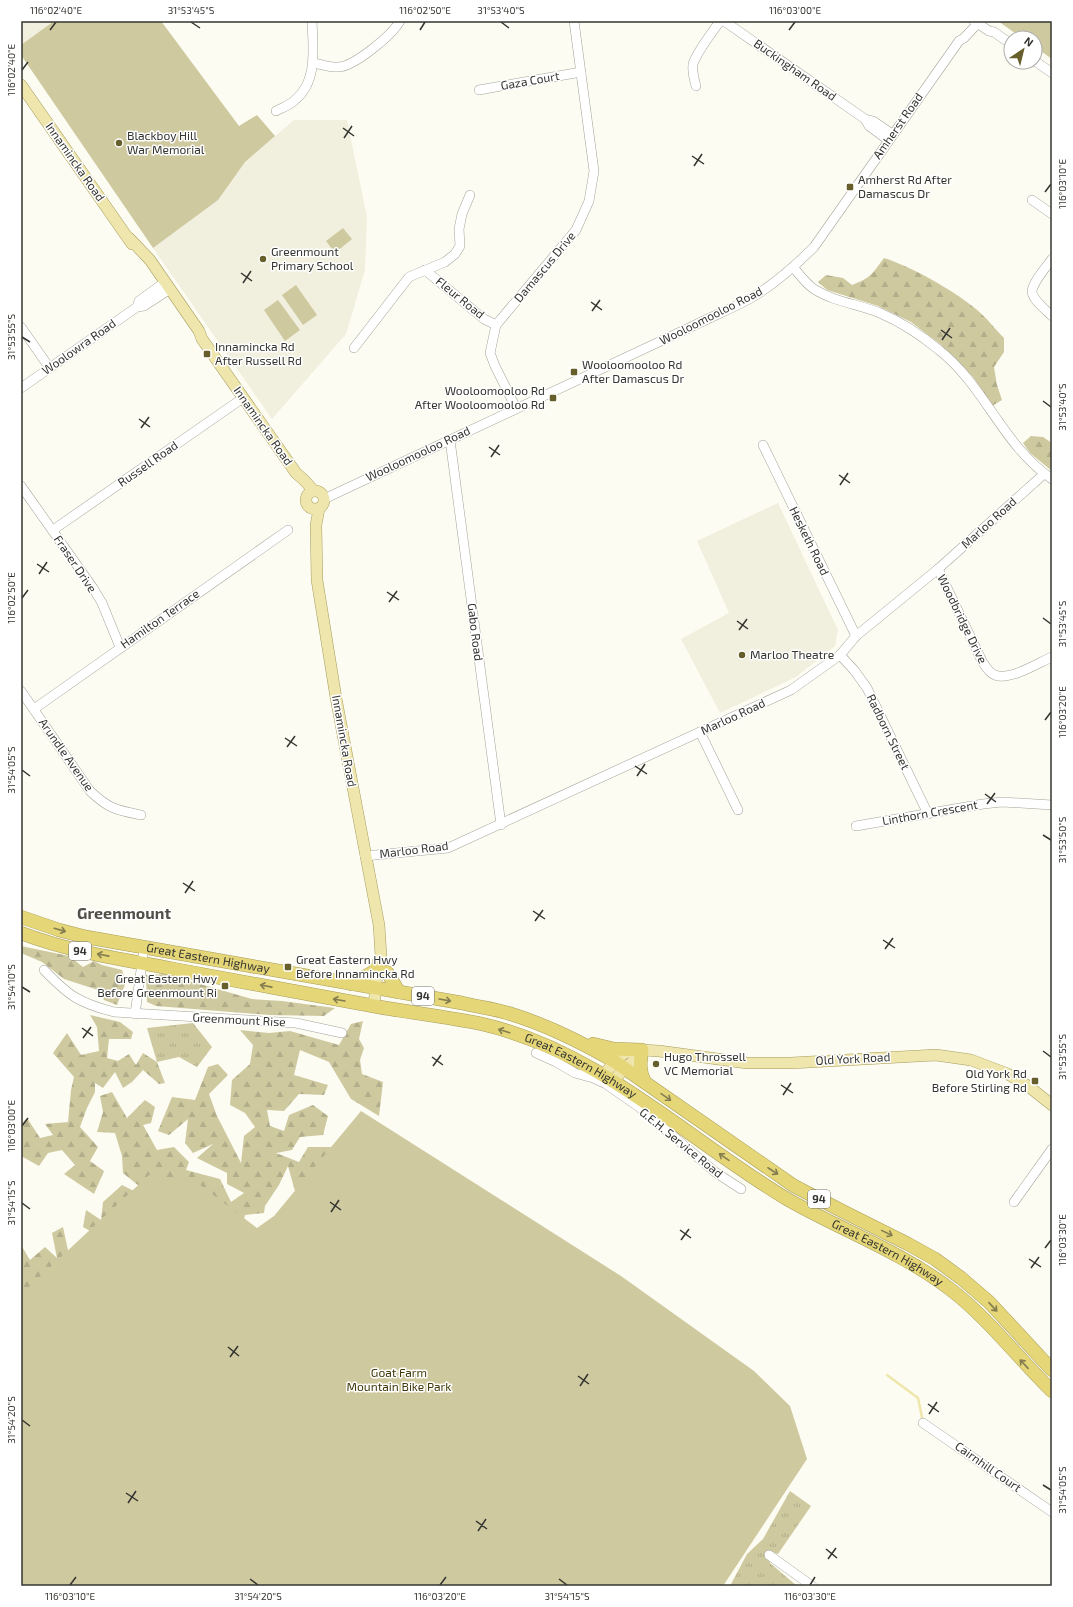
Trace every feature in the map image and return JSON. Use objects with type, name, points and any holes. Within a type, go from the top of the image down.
[{"type":"highway","name":"Great Eastern Highway","points":[[21,917],[59,930],[86,937],[380,988],[509,1013],[538,1023],[570,1037],[619,1065],[645,1082],[794,1186],[935,1259],[961,1278],[989,1302],[1052,1370]]},
{"type":"highway","name":"Great Eastern Highway","points":[[21,933],[73,950],[481,1024],[532,1040],[558,1057],[608,1079],[658,1110],[788,1199],[903,1258],[927,1272],[977,1312],[1052,1391]]},
{"type":"highway","points":[[352,984],[382,965],[399,992]]},
{"type":"highway","points":[[570,1037],[601,1047],[642,1050],[640,1059],[641,1074],[645,1082]]},
{"type":"main road","name":"Innamincka Road","points":[[22,89],[129,238],[150,260],[165,287],[200,331],[202,339],[296,473],[298,482],[317,499],[313,521],[316,525],[317,580],[336,698],[379,925],[382,965],[378,1006]]},
{"type":"main road","points":[[608,1079],[619,1065],[636,1059],[642,1050]]},
{"type":"main road","name":"Old York Road","points":[[642,1050],[747,1062],[791,1063],[922,1055],[949,1056],[971,1060],[1008,1074],[1028,1086],[1052,1105]]},
{"type":"street","points":[[276,111],[295,101],[306,87],[313,63],[312,21]]},
{"type":"street","points":[[313,63],[339,68],[352,63],[388,37],[400,21]]},
{"type":"street","name":"Damascus Drive","points":[[516,408],[490,353],[496,325],[576,230],[589,201],[594,171],[574,21]]},
{"type":"street","points":[[696,86],[693,65],[696,57],[720,21]]},
{"type":"street","name":"Buckingham Road","points":[[724,21],[865,119],[873,121],[890,137]]},
{"type":"street","points":[[977,22],[989,31],[994,32],[1003,38]]},
{"type":"street","name":"Amherst Road","points":[[793,268],[821,237],[958,41],[964,38],[977,22]]},
{"type":"street","points":[[1043,67],[1052,73]]},
{"type":"street","name":"Gaza Court","points":[[479,90],[581,72]]},
{"type":"street","points":[[354,348],[409,277],[445,262],[455,254],[460,246],[459,229],[462,214],[470,195]]},
{"type":"street","points":[[1032,200],[1052,214]]},
{"type":"street","points":[[1052,259],[1034,286],[1032,292],[1035,298],[1052,316]]},
{"type":"street","points":[[793,268],[813,288],[828,296],[880,313],[903,325],[941,351],[973,386],[1013,443],[1052,480]]},
{"type":"street","name":"Wooloomooloo Road","points":[[317,499],[450,440],[695,326],[751,298],[793,268]]},
{"type":"street","name":"Fleur Road","points":[[425,270],[484,319],[496,325]]},
{"type":"street","name":"Woolowra Road","points":[[21,388],[137,307],[144,306],[165,287]]},
{"type":"street","points":[[21,327],[49,367]]},
{"type":"street","name":"Russell Road","points":[[53,530],[243,398]]},
{"type":"street","name":"Gabo Road","points":[[450,440],[500,825]]},
{"type":"street","name":"Hesketh Road","points":[[763,445],[856,636]]},
{"type":"street","name":"Marloo Road","points":[[365,856],[448,848],[791,690],[840,655],[856,636],[938,569],[1044,474]]},
{"type":"street","name":"Fraser Drive","points":[[21,486],[53,530],[102,603],[120,647]]},
{"type":"street","name":"Hamilton Terrace","points":[[34,709],[288,530]]},
{"type":"street","name":"Woodbridge Drive","points":[[938,569],[982,661],[991,672],[995,675],[1005,676],[1015,674],[1052,656]]},
{"type":"street","name":"Radborn Street","points":[[840,655],[854,670],[867,688],[928,814]]},
{"type":"street","name":"Arundle Avenue","points":[[21,691],[90,790],[103,802],[116,810],[141,815]]},
{"type":"street","points":[[700,732],[738,810]]},
{"type":"street","name":"Linthorn Crescent","points":[[856,826],[983,804],[1002,802],[1052,805]]},
{"type":"street","points":[[135,1014],[144,948]]},
{"type":"street","name":"Greenmount Rise","points":[[44,970],[62,989],[74,998],[92,1007],[114,1012],[296,1023],[342,1033]]},
{"type":"street","points":[[558,1057],[570,1037]]},
{"type":"street","name":"G.E.H. Service Road","points":[[536,1053],[558,1057],[575,1073],[593,1078],[606,1084],[639,1107],[714,1172],[741,1189]]},
{"type":"street","points":[[1014,1202],[1052,1149]]},
{"type":"street","name":"Cairnhill Court","points":[[923,1423],[1052,1512]]},
{"type":"street","points":[[769,1555],[812,1586]]},
{"type":"shaded area","points":[[21,21],[54,21],[21,45]]},
{"type":"shaded area","name":"Greenmount Primary School","points":[[294,120],[347,120],[367,217],[365,270],[346,334],[272,419],[153,248],[217,200],[245,162]]},
{"type":"shaded area","points":[[778,503],[838,630],[835,646],[796,677],[720,713],[681,639],[729,613],[697,541]]},
{"type":"green space","points":[[54,21],[161,21],[239,126],[257,115],[275,136],[245,162],[218,200],[153,248],[21,55],[21,45]]},
{"type":"green space","points":[[998,21],[1052,21],[1052,59],[1043,53],[1043,30],[1011,30]]},
{"type":"green space","points":[[343,228],[352,239],[335,253],[326,241]]},
{"type":"green space","points":[[884,258],[919,273],[956,294],[980,312],[1004,338],[1004,352],[994,367],[997,385],[1002,400],[992,406],[973,377],[940,344],[911,322],[878,306],[827,290],[818,282],[826,275],[843,278],[852,285],[864,280],[877,268]]},
{"type":"green space","points":[[296,285],[317,315],[303,325],[282,295]]},
{"type":"green space","points":[[278,300],[300,330],[285,341],[264,310]]},
{"type":"green space","points":[[1031,436],[1043,437],[1052,443],[1052,471],[1030,453],[1023,443]]},
{"type":"green space","points":[[21,946],[69,956],[83,967],[94,961],[102,965],[122,970],[126,982],[117,1005],[104,1000],[98,990],[64,979],[42,962],[21,953]]},
{"type":"green space","points":[[165,974],[252,999],[282,1001],[335,1008],[324,1016],[269,1015],[156,1006],[147,1002],[146,975]]},
{"type":"green space","points":[[90,1015],[120,1022],[133,1032],[131,1039],[109,1039],[107,1058],[118,1061],[129,1054],[136,1065],[143,1053],[157,1062],[165,1083],[159,1084],[143,1070],[132,1082],[123,1088],[115,1072],[103,1088],[95,1083],[95,1092],[80,1127],[98,1147],[90,1161],[104,1171],[94,1194],[64,1174],[75,1165],[62,1150],[48,1153],[39,1166],[21,1156],[21,1124],[27,1118],[40,1138],[53,1135],[45,1124],[68,1122],[71,1090],[74,1077],[53,1053],[67,1033],[81,1055],[99,1051],[97,1027]]},
{"type":"green space","points":[[363,1021],[359,1039],[364,1048],[360,1060],[362,1074],[383,1082],[379,1116],[351,1099],[329,1062],[300,1050],[294,1075],[328,1085],[324,1095],[299,1094],[284,1111],[267,1110],[270,1126],[284,1131],[289,1115],[313,1105],[328,1116],[323,1135],[300,1137],[292,1150],[276,1153],[299,1162],[308,1147],[332,1147],[353,1156],[357,1137],[373,1136],[396,1157],[368,1186],[370,1197],[328,1236],[296,1282],[303,1302],[297,1329],[284,1335],[274,1318],[261,1286],[256,1256],[211,1248],[213,1230],[231,1235],[241,1226],[265,1240],[292,1224],[311,1206],[319,1180],[298,1202],[288,1166],[279,1185],[265,1206],[264,1213],[245,1215],[243,1223],[208,1219],[199,1207],[196,1222],[197,1229],[213,1261],[204,1263],[189,1236],[183,1240],[183,1245],[188,1258],[177,1269],[193,1283],[194,1300],[204,1294],[206,1311],[213,1322],[204,1329],[194,1326],[183,1332],[176,1331],[147,1338],[128,1318],[139,1311],[145,1315],[155,1305],[137,1298],[125,1302],[114,1318],[128,1335],[124,1339],[144,1345],[150,1352],[144,1358],[157,1373],[176,1360],[191,1366],[203,1379],[192,1399],[182,1395],[178,1432],[149,1424],[143,1431],[136,1432],[111,1427],[117,1419],[131,1417],[137,1396],[148,1395],[148,1382],[139,1361],[121,1357],[114,1343],[97,1348],[95,1358],[109,1360],[118,1366],[115,1376],[105,1380],[90,1381],[85,1387],[93,1399],[105,1407],[102,1420],[84,1432],[74,1433],[90,1448],[95,1456],[95,1474],[92,1483],[73,1517],[52,1507],[42,1510],[49,1535],[34,1539],[30,1550],[30,1562],[21,1568],[21,1528],[26,1505],[40,1493],[37,1477],[43,1462],[59,1465],[71,1451],[62,1434],[44,1441],[47,1453],[21,1438],[21,1380],[31,1384],[40,1378],[48,1409],[47,1419],[57,1415],[60,1400],[54,1391],[57,1375],[41,1366],[46,1349],[25,1348],[21,1343],[21,1337],[32,1325],[45,1335],[35,1338],[47,1345],[53,1340],[71,1353],[81,1353],[74,1338],[61,1324],[35,1317],[42,1305],[57,1312],[58,1294],[65,1289],[72,1295],[79,1285],[98,1272],[108,1278],[119,1247],[83,1227],[86,1210],[101,1220],[103,1202],[122,1185],[140,1194],[122,1217],[128,1225],[149,1232],[144,1218],[152,1200],[139,1186],[123,1173],[122,1156],[115,1133],[97,1132],[103,1112],[100,1096],[112,1092],[127,1118],[145,1100],[155,1107],[151,1123],[143,1125],[157,1150],[174,1147],[189,1162],[186,1170],[220,1179],[231,1202],[244,1193],[227,1184],[227,1173],[197,1158],[213,1144],[193,1153],[185,1143],[188,1119],[169,1135],[158,1131],[172,1097],[195,1100],[208,1067],[218,1064],[228,1075],[209,1094],[217,1116],[241,1163],[244,1136],[255,1127],[245,1113],[230,1105],[232,1080],[250,1064],[253,1045],[240,1030],[269,1033],[290,1031],[339,1045],[351,1024]]},
{"type":"green space","points":[[193,1023],[212,1047],[197,1067],[179,1057],[157,1062],[147,1028]]},
{"type":"green space","name":"Goat Farm Mountain Bike Park","points":[[361,1111],[621,1276],[754,1371],[790,1406],[807,1459],[723,1586],[21,1586],[21,1294],[149,1175],[195,1181],[257,1228],[274,1216]]},
{"type":"green space","points":[[63,1227],[69,1255],[21,1306],[21,1245],[30,1260],[45,1247],[57,1258],[52,1233]]},
{"type":"green space","points":[[790,1491],[811,1506],[778,1554],[768,1551],[770,1563],[797,1586],[730,1586],[747,1554],[763,1539]]},
{"type":"waterway","points":[[887,1375],[918,1398],[923,1422]]},
{"type":"place","name":"Blackboy Hill War Memorial","points":[[119,143]]},
{"type":"place","name":"Amherst Rd After Damascus Dr","points":[[850,187]]},
{"type":"place","name":"Greenmount Primary School","points":[[263,259]]},
{"type":"place","name":"Innamincka Rd After Russell Rd","points":[[207,354]]},
{"type":"place","name":"Wooloomooloo Rd After Damascus Dr","points":[[574,372]]},
{"type":"place","name":"Wooloomooloo Rd After Wooloomooloo Rd","points":[[553,398]]},
{"type":"place","name":"Marloo Theatre","points":[[742,655]]},
{"type":"place","name":"Great Eastern Hwy Before Innamincka Rd","points":[[288,967]]},
{"type":"place","name":"Great Eastern Hwy Before Greenmount Ri","points":[[225,986]]},
{"type":"place","name":"Hugo Throssell VC Memorial","points":[[656,1064]]},
{"type":"place","name":"Old York Rd Before Stirling Rd","points":[[1035,1081]]},
{"type":"district","name":"Greenmount","points":[[124,913]]}]
